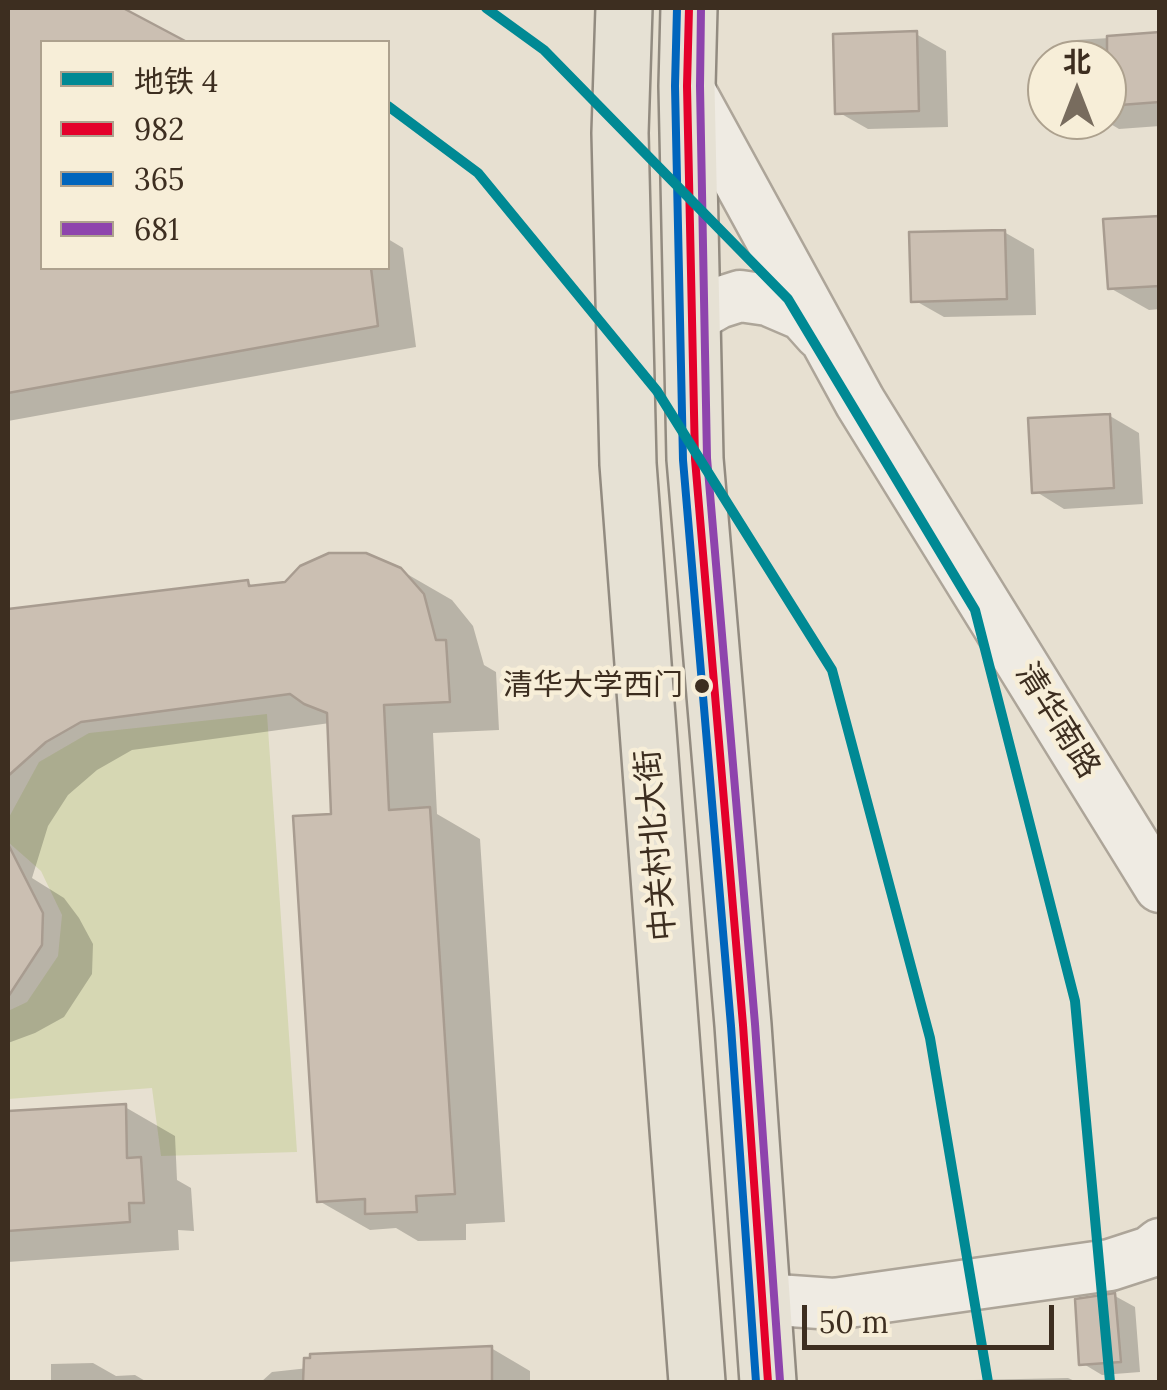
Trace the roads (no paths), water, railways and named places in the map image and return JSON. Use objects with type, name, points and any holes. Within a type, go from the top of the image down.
[{"type":"main road","name":"中关村北大街","points":[[624,8],[620,133],[628,464],[697,1382]]},
{"type":"main road","points":[[689,8],[687,86],[695,459],[743,1025],[768,1382]]},
{"type":"street","name":"清华南路","points":[[687,86],[860,402],[1160,888]]},
{"type":"street","points":[[692,325],[708,308],[740,296],[768,300],[803,315],[826,340]]},
{"type":"street","points":[[762,1298],[834,1304],[1110,1265],[1150,1252],[1160,1244]]},
{"type":"metro line","name":"4","points":[[486,8],[544,50],[788,299],[975,610],[1075,1001],[1110,1382]]},
{"type":"metro line","name":"4","points":[[390,107],[478,173],[657,391],[832,670],[930,1038],[988,1382]]},
{"type":"place","name":"清华大学西门","points":[[702,686]]}]
